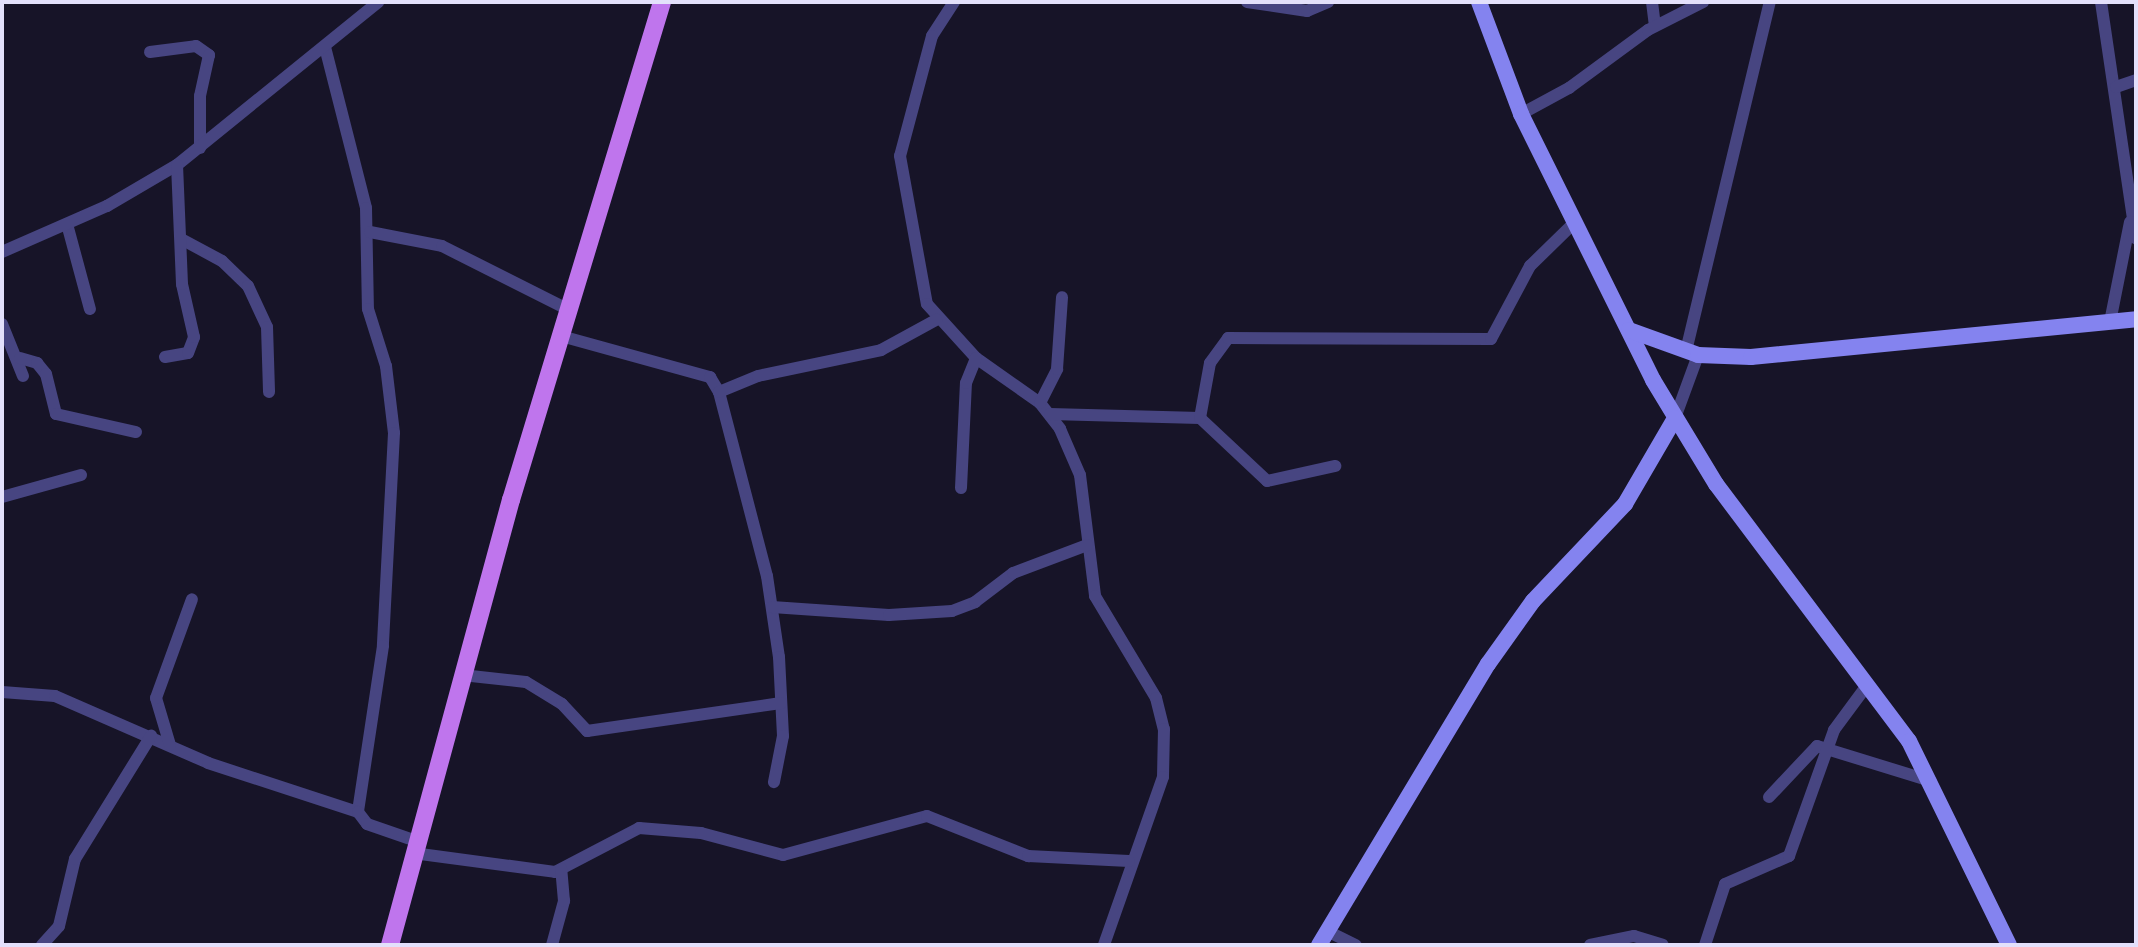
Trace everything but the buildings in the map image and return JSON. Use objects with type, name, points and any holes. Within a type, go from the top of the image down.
[{"type":"main road","points":[[390,945],[462,675],[662,2]]},
{"type":"street","points":[[2,252],[67,224],[177,165],[378,2]]},
{"type":"street","points":[[954,2],[932,36],[900,156],[922,286],[936,320],[976,358],[1040,403],[1050,414],[1080,475],[1095,596],[1146,679],[1164,729],[1163,777],[1129,861],[1104,945]]},
{"type":"street","points":[[1247,2],[1307,11],[1328,2]]},
{"type":"street","points":[[1479,2],[1521,114],[1675,418],[1716,484],[1868,684],[1931,781],[2009,945]]},
{"type":"street","points":[[1652,2],[1655,26]]},
{"type":"street","points":[[1521,114],[1655,26],[1703,2]]},
{"type":"street","points":[[1356,945],[1323,938],[1488,664],[1533,601],[1625,504],[1675,418],[1770,2]]},
{"type":"street","points":[[2101,2],[2116,87],[2130,222],[2136,238]]},
{"type":"street","points":[[150,52],[196,46],[209,55],[200,96],[200,148]]},
{"type":"street","points":[[325,47],[370,232],[368,309],[386,366],[393,483],[383,646],[358,812]]},
{"type":"street","points":[[2116,87],[2136,80]]},
{"type":"street","points":[[165,357],[194,349],[182,284],[183,240],[177,165]]},
{"type":"street","points":[[1200,418],[1210,363],[1228,338],[1491,339],[1530,266],[1575,222]]},
{"type":"street","points":[[2111,317],[2130,222]]},
{"type":"street","points":[[67,224],[90,309]]},
{"type":"street","points":[[370,232],[442,246],[569,310]]},
{"type":"street","points":[[183,240],[222,261],[248,286],[267,327],[269,392]]},
{"type":"street","points":[[1040,403],[1057,369],[1062,297]]},
{"type":"street","points":[[1629,330],[1692,353],[1825,353],[2111,317],[2136,319]]},
{"type":"street","points":[[719,392],[772,373],[881,350],[936,320]]},
{"type":"street","points":[[2,324],[20,358],[23,376]]},
{"type":"street","points":[[561,336],[710,377],[719,392],[772,607],[783,736],[774,782]]},
{"type":"street","points":[[20,358],[37,363],[46,374],[56,414],[136,432]]},
{"type":"street","points":[[961,488],[966,383],[976,358]]},
{"type":"street","points":[[1050,414],[1200,418],[1258,478],[1279,482],[1335,466]]},
{"type":"street","points":[[2,497],[81,475]]},
{"type":"street","points":[[772,607],[889,615],[952,611],[975,602],[1013,573],[1087,545]]},
{"type":"street","points":[[170,745],[156,698],[192,599]]},
{"type":"street","points":[[462,675],[526,682],[562,704],[587,731],[781,703]]},
{"type":"street","points":[[1705,945],[1725,884],[1789,856],[1829,745],[1868,684]]},
{"type":"street","points":[[2,692],[55,696],[291,793],[358,812],[367,824],[414,847],[561,869],[639,828],[701,833],[783,855],[927,816],[1028,856],[1129,861]]},
{"type":"street","points":[[42,945],[59,926],[75,859],[151,736]]},
{"type":"street","points":[[1769,797],[1808,752],[1829,745],[1931,781]]},
{"type":"street","points":[[552,945],[564,901],[561,869]]},
{"type":"street","points":[[1590,945],[1634,936],[1663,945]]}]
